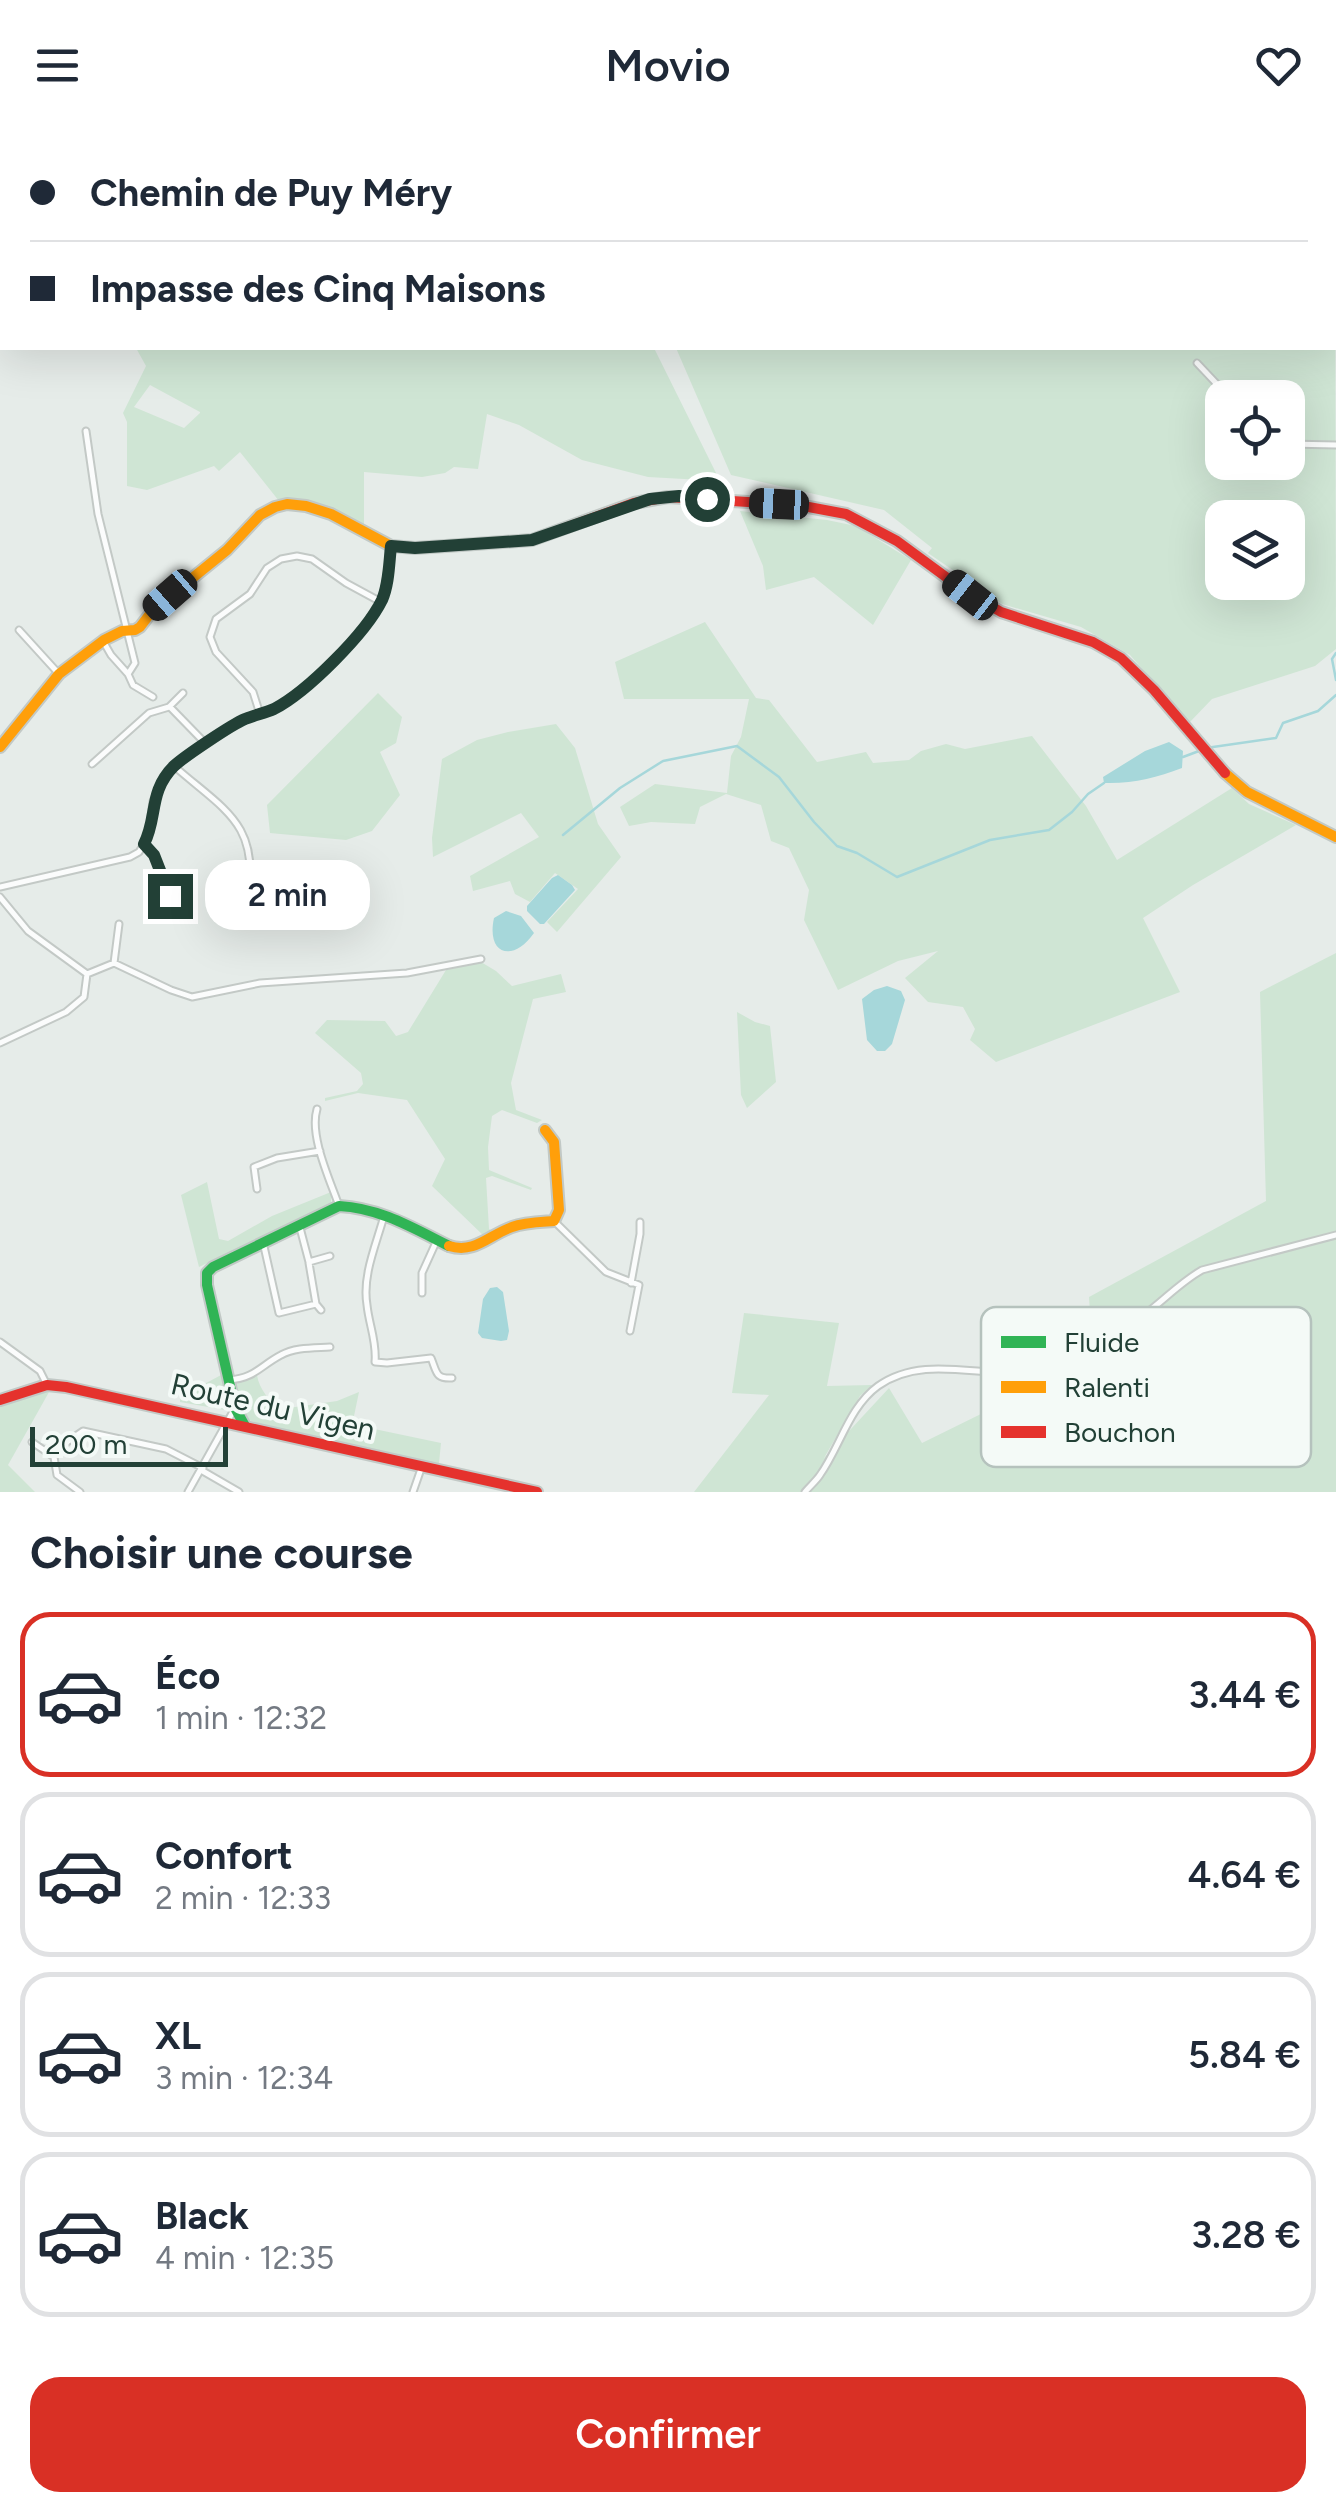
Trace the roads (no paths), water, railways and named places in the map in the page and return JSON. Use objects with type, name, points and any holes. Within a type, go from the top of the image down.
[{"type":"street","points":[[1197,364],[1213,380]]},
{"type":"street","points":[[86,431],[98,514],[136,664],[128,674]]},
{"type":"street","points":[[1305,444],[1336,445]]},
{"type":"street","points":[[0,747],[59,674],[103,640],[140,627],[153,610],[274,507],[306,506],[391,546],[415,548],[532,540],[634,503],[679,496],[828,510],[859,519],[906,546],[970,595],[1004,613],[1079,634],[1107,648],[1150,686],[1234,783],[1336,837]]},
{"type":"street","points":[[0,887],[138,852],[148,838],[153,801],[174,766],[241,720],[278,707],[362,631],[381,602],[391,546]]},
{"type":"street","points":[[260,714],[253,692],[216,652],[210,638],[216,619],[250,594],[268,568],[297,556],[312,560],[381,602]]},
{"type":"street","points":[[19,630],[59,674]]},
{"type":"street","points":[[103,640],[133,686],[153,697]]},
{"type":"street","points":[[92,764],[149,714],[169,706],[182,693]]},
{"type":"street","points":[[169,706],[206,744]]},
{"type":"street","points":[[174,766],[234,817],[247,842],[251,880],[248,900]]},
{"type":"street","points":[[144,844],[154,855],[170,896]]},
{"type":"street","points":[[0,897],[28,931],[86,974]]},
{"type":"street","points":[[114,963],[118,924]]},
{"type":"street","points":[[86,974],[114,963],[192,997],[260,983],[407,973],[481,960]]},
{"type":"street","points":[[0,1043],[66,1012],[84,997],[86,974]]},
{"type":"street","points":[[317,1109],[314,1121],[320,1151],[338,1206]]},
{"type":"street","points":[[545,1130],[554,1142],[559,1210],[554,1221]]},
{"type":"street","points":[[257,1189],[254,1167],[277,1158],[320,1151]]},
{"type":"street","points":[[245,1426],[236,1408],[207,1284],[207,1274],[213,1267],[338,1206],[356,1206],[463,1250],[487,1243],[512,1226],[554,1221]]},
{"type":"street","points":[[384,1216],[366,1284],[375,1362],[431,1358],[438,1375],[452,1378]]},
{"type":"street","points":[[554,1221],[606,1272],[639,1286],[630,1331]]},
{"type":"street","points":[[631,1283],[640,1222]]},
{"type":"street","points":[[262,1242],[279,1313],[318,1307],[299,1224]]},
{"type":"street","points":[[1153,1307],[1197,1272],[1336,1235]]},
{"type":"street","points":[[422,1293],[422,1273],[437,1240]]},
{"type":"street","points":[[309,1262],[330,1256]]},
{"type":"street","points":[[0,1342],[40,1371],[46,1385]]},
{"type":"street","points":[[229,1380],[256,1373],[285,1352],[330,1346]]},
{"type":"street","points":[[804,1492],[820,1475],[864,1397],[888,1380],[928,1370],[981,1369]]},
{"type":"street","name":"Route du Vigen","points":[[0,1400],[46,1385],[66,1387],[537,1492]]},
{"type":"street","points":[[188,1492],[236,1408]]},
{"type":"street","points":[[54,1457],[76,1434],[88,1431],[166,1449],[239,1492]]},
{"type":"street","points":[[32,1442],[54,1457],[57,1475],[80,1492]]},
{"type":"street","points":[[414,1492],[422,1466]]},
{"type":"street","points":[[220,1492],[224,1484]]},
{"type":"water","points":[[1169,742],[1183,751],[1182,768],[1144,780],[1104,783],[1103,777],[1145,751]]},
{"type":"water","points":[[558,875],[575,890],[540,924],[527,906]]},
{"type":"water","points":[[506,911],[521,916],[534,933],[518,949],[510,951],[498,947],[493,930],[494,918]]},
{"type":"water","points":[[887,986],[901,991],[905,1000],[892,1044],[885,1051],[877,1051],[867,1040],[862,999]]},
{"type":"water","points":[[497,1287],[503,1292],[507,1340],[482,1338],[478,1333],[483,1299],[490,1288]]},
{"type":"waterway","points":[[1336,653],[1332,659],[1336,680]]},
{"type":"waterway","points":[[1206,748],[1276,738],[1283,723],[1318,711],[1336,695]]},
{"type":"waterway","points":[[563,835],[620,788],[663,761],[737,746],[779,777],[837,846],[897,877],[990,840],[1049,830],[1104,783]]},
{"type":"waterway","points":[[1183,757],[1199,751]]}]
